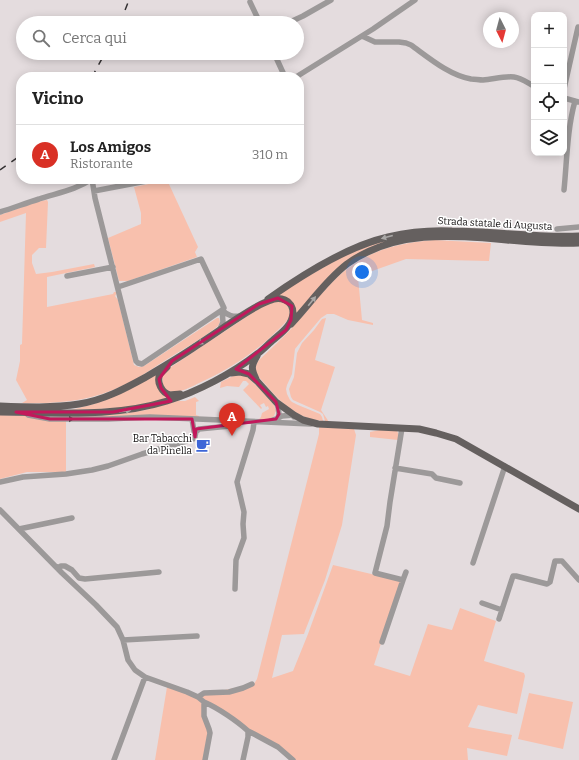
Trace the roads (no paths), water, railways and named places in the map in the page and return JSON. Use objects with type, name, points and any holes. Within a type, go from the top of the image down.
[{"type":"main road","name":"Strada statale di Augusta","points":[[0,406],[57,407],[80,404],[118,392],[172,361],[326,262],[353,249],[387,237],[416,232],[452,231],[532,236],[579,236]]},
{"type":"main road","name":"Strada statale di Augusta","points":[[191,392],[229,374],[258,354],[286,330],[337,273],[360,256],[374,249],[399,241],[412,239],[452,237],[579,243]]},
{"type":"main road","points":[[259,304],[275,298],[284,299],[288,302],[292,306],[293,314],[292,320],[286,330]]},
{"type":"main road","points":[[257,381],[252,367],[258,354]]},
{"type":"main road","points":[[172,361],[160,374],[159,379],[161,388],[170,395],[191,392]]},
{"type":"main road","points":[[229,374],[240,372],[249,374],[276,402],[294,416],[303,420],[318,424],[419,429],[456,439],[579,509]]},
{"type":"main road","points":[[0,412],[96,413],[130,410],[166,402],[191,392]]},
{"type":"street","points":[[303,16],[331,0]]},
{"type":"street","points":[[304,72],[391,18],[415,0]]},
{"type":"street","points":[[250,2],[257,16]]},
{"type":"street","points":[[565,84],[578,27]]},
{"type":"street","points":[[362,36],[376,42],[406,43],[411,45],[448,70],[460,76],[482,80],[514,77],[531,84]]},
{"type":"street","points":[[277,60],[282,72]]},
{"type":"street","points":[[564,190],[570,118],[577,102],[567,99]]},
{"type":"street","points":[[0,212],[84,184]]},
{"type":"street","points":[[93,184],[95,198],[138,364],[142,364],[222,310]]},
{"type":"street","points":[[94,191],[131,184]]},
{"type":"street","points":[[556,229],[579,227]]},
{"type":"street","points":[[118,287],[201,259],[224,308],[222,310],[223,322],[219,331]]},
{"type":"street","points":[[67,276],[113,267]]},
{"type":"street","points":[[222,310],[228,315],[234,317],[241,316]]},
{"type":"street","points":[[276,402],[279,410],[278,418]]},
{"type":"street","points":[[16,412],[50,419],[150,417],[318,424]]},
{"type":"street","points":[[267,422],[278,418],[294,416],[295,420],[293,424]]},
{"type":"street","points":[[192,419],[195,437]]},
{"type":"street","points":[[0,482],[23,477],[66,474],[104,467],[193,439],[199,429],[230,426],[243,422]]},
{"type":"street","points":[[235,589],[236,560],[244,538],[244,512],[237,482],[253,430],[254,422]]},
{"type":"street","points":[[402,428],[387,526],[375,573],[403,580]]},
{"type":"street","points":[[473,563],[505,466]]},
{"type":"street","points":[[395,468],[432,474],[436,478],[460,483]]},
{"type":"street","points":[[0,510],[117,627],[123,640],[128,660],[135,670],[145,677],[198,697],[248,731],[278,747],[293,760]]},
{"type":"street","points":[[19,528],[72,518]]},
{"type":"street","points":[[499,619],[513,576],[547,584],[550,582],[556,561],[558,560],[562,561],[579,580]]},
{"type":"street","points":[[57,568],[65,566],[72,570],[79,578],[86,579],[159,572]]},
{"type":"street","points":[[382,642],[406,572]]},
{"type":"street","points":[[482,603],[502,610]]},
{"type":"street","points":[[123,640],[197,636]]},
{"type":"street","points":[[114,760],[145,677]]},
{"type":"street","points":[[198,697],[204,693],[229,692],[252,684]]},
{"type":"street","points":[[204,702],[204,716],[210,733],[205,760]]},
{"type":"street","points":[[243,760],[248,731]]},
{"type":"railway","points":[[123,16],[129,0]]},
{"type":"railway","points":[[95,72],[101,60]]},
{"type":"railway","points":[[0,170],[16,159]]},
{"type":"place","name":"Los Amigos","points":[[232,436]]},
{"type":"place","name":"Bar Tabacchi da Pinella","points":[[203,445]]}]
